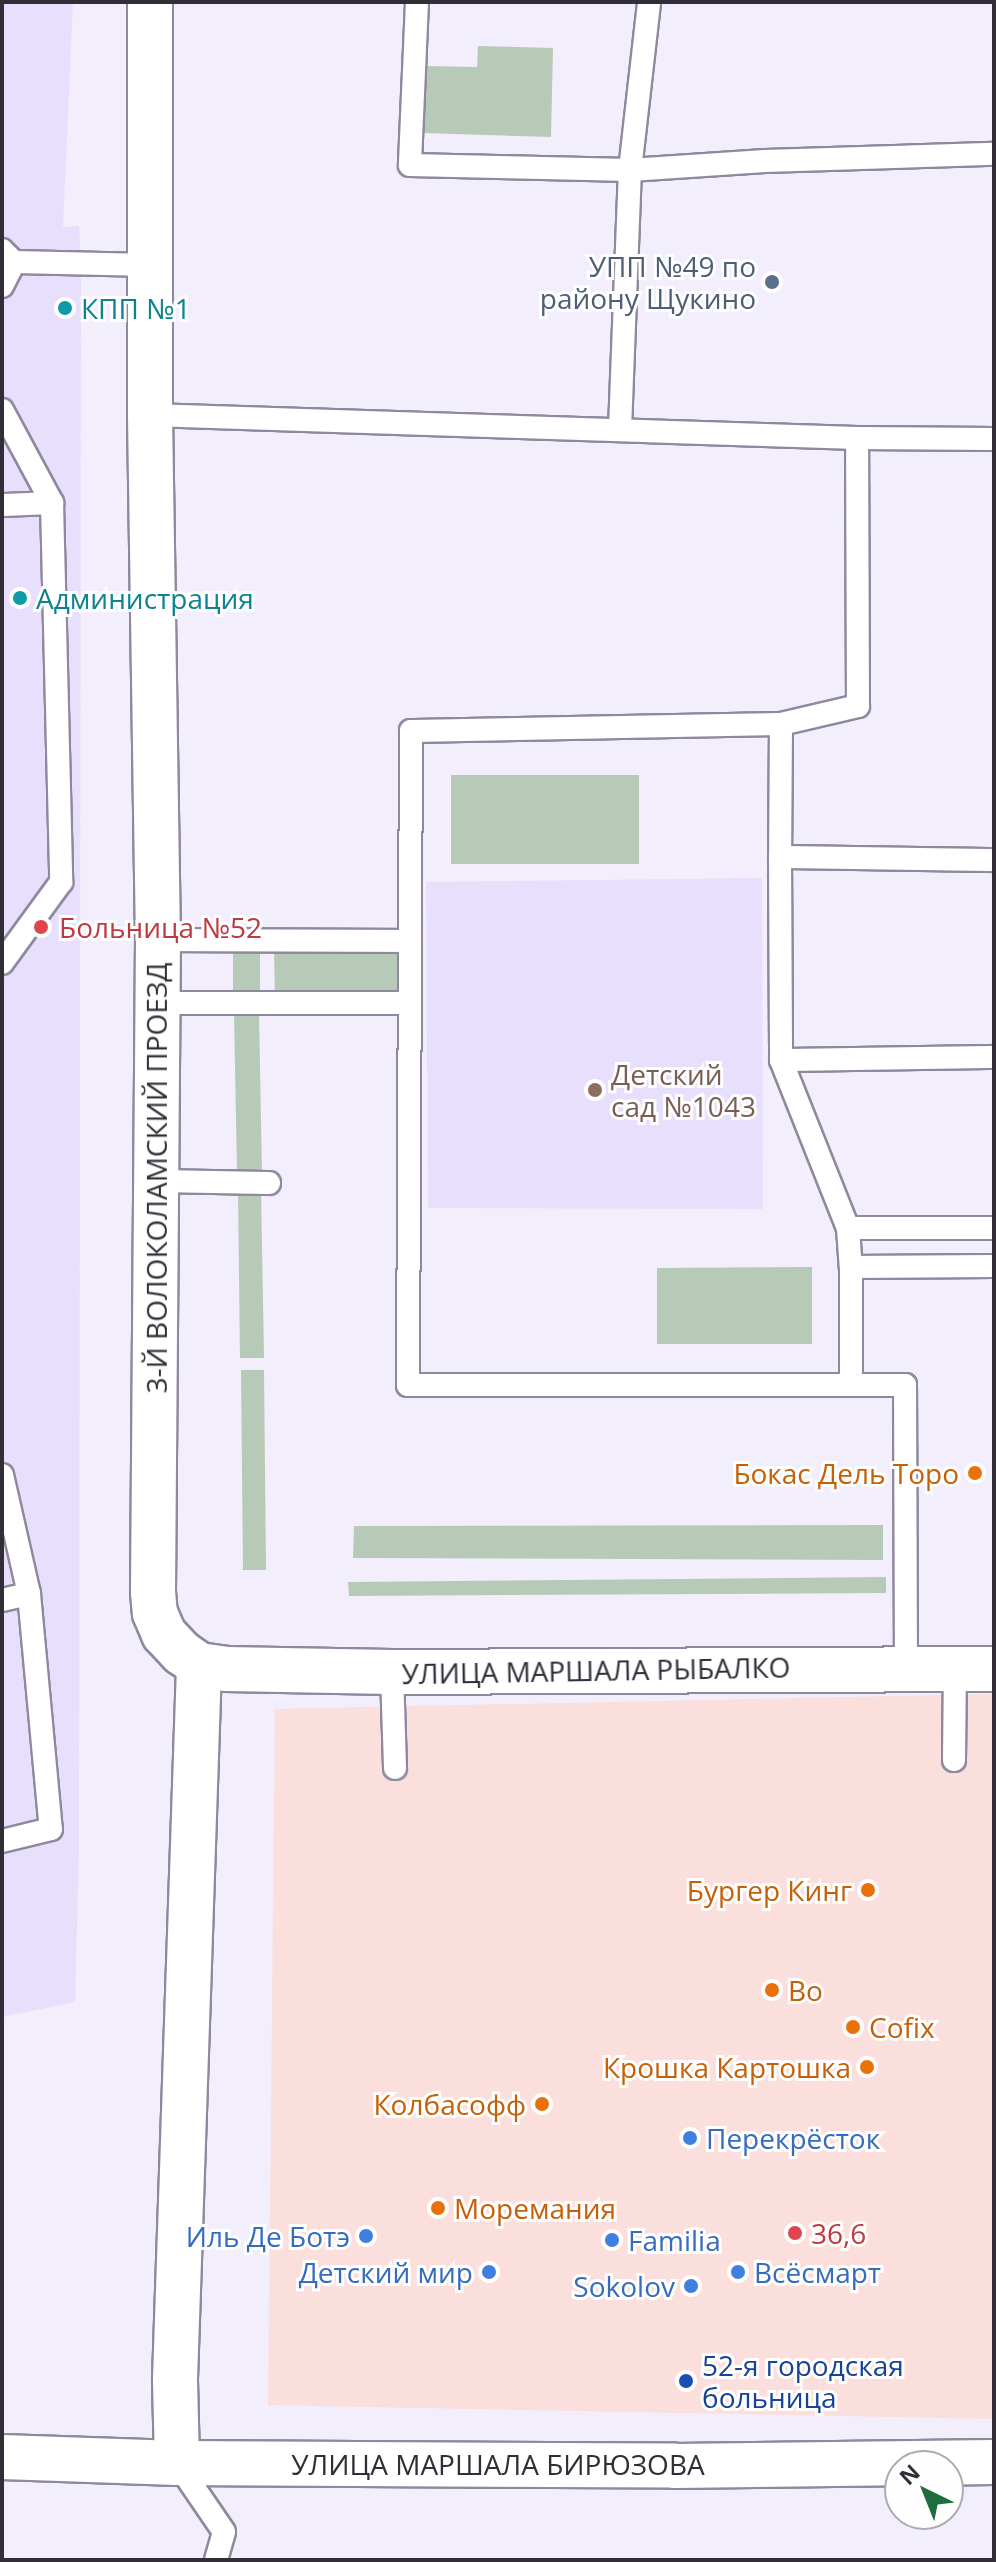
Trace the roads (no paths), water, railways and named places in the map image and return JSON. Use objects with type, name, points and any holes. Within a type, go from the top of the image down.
[{"type":"street","name":"3-Й ВОЛОКОЛАМСКИЙ ПРОЕЗД","points":[[150,2],[150,415],[158,940],[155,1613],[164,1634],[199,1665]]},
{"type":"street","name":"УЛИЦА МАРШАЛА РЫБАЛКО","points":[[199,1665],[392,1672],[974,1668]]},
{"type":"street","points":[[177,2463],[175,2379],[199,1665]]},
{"type":"street","name":"УЛИЦА МАРШАЛА БИРЮЗОВА","points":[[2,2457],[177,2463],[675,2466],[994,2462]]},
{"type":"lane","points":[[417,2],[410,165],[630,170],[765,161],[994,154]]},
{"type":"lane","points":[[620,429],[630,170],[649,2]]},
{"type":"lane","points":[[2,286],[8,256],[150,265]]},
{"type":"lane","points":[[2,410],[52,503],[61,882],[2,963]]},
{"type":"lane","points":[[150,415],[857,438],[994,439]]},
{"type":"lane","points":[[857,438],[858,706],[781,724],[411,731],[408,1385],[905,1385],[906,1667]]},
{"type":"lane","points":[[2,505],[52,503]]},
{"type":"lane","points":[[781,724],[781,1060],[848,1228],[851,1385]]},
{"type":"lane","points":[[780,857],[994,860]]},
{"type":"lane","points":[[158,940],[409,941]]},
{"type":"lane","points":[[157,1003],[408,1003]]},
{"type":"lane","points":[[781,1060],[994,1057]]},
{"type":"lane","points":[[156,1181],[269,1183]]},
{"type":"lane","points":[[848,1228],[994,1228]]},
{"type":"lane","points":[[851,1267],[994,1266]]},
{"type":"lane","points":[[2,1475],[29,1594],[51,1829],[2,1841]]},
{"type":"lane","points":[[2,1600],[29,1594]]},
{"type":"lane","points":[[954,1760],[974,1668]]},
{"type":"lane","points":[[392,1672],[395,1768]]},
{"type":"lane","points":[[177,2463],[224,2532],[216,2560]]},
{"type":"place","name":"УПП №49 по району Щукино","points":[[772,282]]},
{"type":"place","name":"КПП №1","points":[[65,308]]},
{"type":"place","name":"Администрация","points":[[20,598]]},
{"type":"place","name":"Больница №52","points":[[41,927]]},
{"type":"place","name":"Детский сад №1043","points":[[595,1090]]},
{"type":"place","name":"Бокас Дель Торо","points":[[975,1473]]},
{"type":"place","name":"Бургер Кинг","points":[[868,1890]]},
{"type":"place","name":"Bo","points":[[772,1990]]},
{"type":"place","name":"Cofix","points":[[853,2027]]},
{"type":"place","name":"Крошка Картошка","points":[[867,2067]]},
{"type":"place","name":"Колбасофф","points":[[542,2104]]},
{"type":"place","name":"Перекрёсток","points":[[690,2138]]},
{"type":"place","name":"Моремания","points":[[438,2208]]},
{"type":"place","name":"36,6","points":[[795,2233]]},
{"type":"place","name":"Иль Де Ботэ","points":[[366,2236]]},
{"type":"place","name":"Familia","points":[[612,2240]]},
{"type":"place","name":"Детский мир","points":[[489,2272]]},
{"type":"place","name":"Всёсмарт","points":[[738,2272]]},
{"type":"place","name":"Sokolov","points":[[691,2286]]},
{"type":"place","name":"52-я городская больница","points":[[686,2381]]}]
